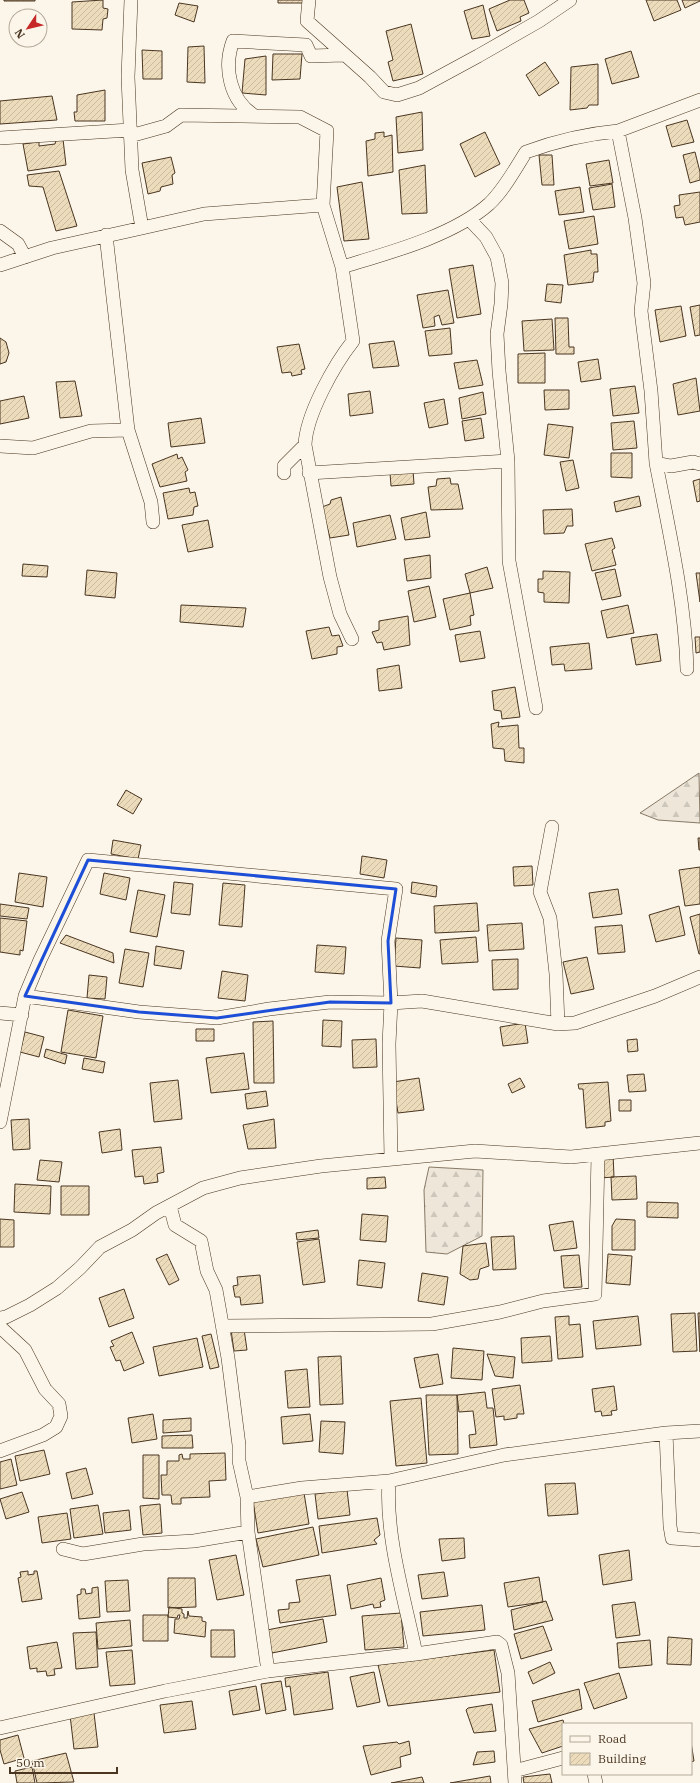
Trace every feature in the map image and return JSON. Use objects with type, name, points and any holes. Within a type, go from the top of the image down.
[{"type":"street","points":[[131,0],[128,77],[130,133],[132,170],[142,228]]},
{"type":"street","points":[[309,0],[308,21],[370,77],[384,92],[396,95],[419,88],[478,56],[539,21],[570,0]]},
{"type":"street","points":[[255,116],[246,110],[229,81],[229,51],[233,41],[306,45],[311,56],[344,55]]},
{"type":"street","points":[[342,267],[396,251],[469,219],[490,203],[526,152],[553,142],[590,134],[618,131],[700,100]]},
{"type":"street","points":[[0,138],[130,133],[166,126],[181,115],[300,117],[327,131],[323,205],[342,267],[353,341],[341,357],[318,402],[305,433],[305,445],[309,473],[330,577],[340,614],[352,639]]},
{"type":"street","points":[[618,131],[635,218],[644,283],[641,311],[651,391],[656,463],[672,544],[686,642],[687,669]]},
{"type":"street","points":[[0,265],[59,246],[204,214],[323,205]]},
{"type":"street","points":[[469,219],[486,237],[496,257],[502,282],[497,334],[499,372],[508,461],[508,561],[536,708]]},
{"type":"street","points":[[0,231],[18,244],[25,257]]},
{"type":"street","points":[[106,235],[128,430],[152,502],[153,522]]},
{"type":"street","points":[[0,446],[33,448],[91,431],[128,430]]},
{"type":"street","points":[[284,473],[284,466],[305,445]]},
{"type":"street","points":[[309,473],[508,461]]},
{"type":"street","points":[[656,463],[671,466],[693,462],[700,464]]},
{"type":"street","points":[[552,827],[540,892],[550,918],[556,974],[558,1024]]},
{"type":"street","points":[[0,1122],[25,996],[40,960],[88,860],[396,889],[388,941],[391,1003],[389,1044],[391,1159]]},
{"type":"street","points":[[25,996],[139,1012],[217,1018],[270,1009],[330,1002],[391,1003],[422,1001],[558,1024],[575,1024],[655,996],[700,977]]},
{"type":"street","points":[[0,1013],[22,1015]]},
{"type":"street","points":[[0,1318],[6,1317],[30,1305],[57,1288],[80,1268],[100,1247],[132,1230],[156,1212],[204,1188],[240,1178],[320,1166],[475,1151],[571,1157],[700,1143]]},
{"type":"street","points":[[223,1326],[432,1324],[500,1312],[543,1301],[595,1294],[598,1155]]},
{"type":"street","points":[[170,1206],[174,1225],[201,1242],[207,1271],[216,1290],[223,1326],[237,1429],[239,1461],[247,1497],[248,1532],[268,1671]]},
{"type":"street","points":[[0,1327],[25,1350],[45,1389],[59,1404],[61,1416],[56,1427],[42,1435],[0,1451]]},
{"type":"street","points":[[247,1497],[302,1488],[389,1481],[504,1455],[666,1433],[700,1431]]},
{"type":"street","points":[[666,1433],[670,1526],[672,1538],[700,1540]]},
{"type":"street","points":[[389,1481],[387,1502],[390,1527],[416,1654]]},
{"type":"street","points":[[63,1549],[83,1554],[144,1544],[194,1541],[248,1532]]},
{"type":"street","points":[[0,1728],[165,1691],[268,1671],[499,1643],[508,1673],[515,1777],[562,1758]]},
{"type":"highlighted area","points":[[88,860],[396,889],[388,941],[391,1003],[330,1002],[217,1018],[139,1012],[25,996]]},
{"type":"green space","points":[[699,773],[700,823],[658,820],[640,813]]},
{"type":"green space","points":[[429,1167],[483,1170],[482,1236],[447,1254],[426,1252],[424,1190]]},
{"type":"building","points":[[35,0],[35,1],[4,1]]},
{"type":"building","points":[[103,0],[103,8],[108,9],[107,18],[103,19],[102,30],[72,29],[72,2]]},
{"type":"building","points":[[278,0],[304,0],[304,3],[278,3]]},
{"type":"building","points":[[510,0],[524,0],[529,13],[520,17],[521,21],[497,31],[489,9]]},
{"type":"building","points":[[646,0],[677,0],[681,10],[654,21]]},
{"type":"building","points":[[682,0],[700,0],[700,1],[685,8]]},
{"type":"building","points":[[179,3],[198,6],[194,22],[175,15]]},
{"type":"building","points":[[483,5],[490,36],[472,39],[464,11]]},
{"type":"building","points":[[411,24],[423,74],[393,81],[388,62],[393,60],[386,31]]},
{"type":"building","points":[[204,46],[205,83],[187,82],[188,47]]},
{"type":"building","points":[[142,50],[162,51],[162,79],[143,79]]},
{"type":"building","points":[[631,51],[639,77],[612,84],[605,59]]},
{"type":"building","points":[[273,54],[302,54],[300,79],[272,80]]},
{"type":"building","points":[[266,56],[266,95],[242,93],[245,59]]},
{"type":"building","points":[[545,62],[559,83],[539,96],[526,75]]},
{"type":"building","points":[[598,64],[598,105],[589,105],[587,108],[570,110],[571,67]]},
{"type":"building","points":[[105,90],[105,121],[75,121],[74,112],[77,112],[77,95]]},
{"type":"building","points":[[52,96],[57,120],[0,124],[0,101]]},
{"type":"building","points":[[422,112],[423,150],[398,153],[396,117]]},
{"type":"building","points":[[687,120],[694,142],[672,147],[666,126]]},
{"type":"building","points":[[384,132],[384,137],[392,135],[393,172],[368,176],[366,141],[375,139],[375,133]]},
{"type":"building","points":[[485,132],[500,164],[475,177],[460,144]]},
{"type":"building","points":[[63,139],[66,165],[28,171],[23,144],[39,142],[39,146],[55,144],[56,140]]},
{"type":"building","points":[[695,152],[700,172],[700,180],[690,183],[683,155]]},
{"type":"building","points":[[539,155],[552,155],[554,185],[542,185]]},
{"type":"building","points":[[171,157],[175,173],[172,175],[173,184],[161,187],[160,191],[148,194],[142,163]]},
{"type":"building","points":[[609,160],[613,183],[590,186],[586,164]]},
{"type":"building","points":[[425,165],[427,213],[402,214],[399,170]]},
{"type":"building","points":[[59,171],[77,226],[56,231],[43,187],[29,186],[27,175]]},
{"type":"building","points":[[362,182],[369,239],[344,241],[337,187]]},
{"type":"building","points":[[612,184],[615,207],[593,210],[589,188]]},
{"type":"building","points":[[580,187],[584,212],[559,215],[555,191]]},
{"type":"building","points":[[700,192],[700,222],[685,225],[683,217],[676,218],[674,206],[680,205],[679,195]]},
{"type":"building","points":[[594,216],[598,244],[569,249],[564,221]]},
{"type":"building","points":[[591,250],[591,254],[597,254],[598,272],[594,272],[593,282],[568,285],[564,255]]},
{"type":"building","points":[[473,265],[481,314],[457,318],[449,269]]},
{"type":"building","points":[[547,284],[563,285],[561,303],[545,301]]},
{"type":"building","points":[[448,290],[454,323],[442,325],[439,315],[434,317],[435,326],[423,328],[417,295]]},
{"type":"building","points":[[700,305],[700,335],[695,336],[690,307]]},
{"type":"building","points":[[681,306],[686,336],[660,342],[655,310]]},
{"type":"building","points":[[555,318],[568,318],[569,347],[574,347],[574,354],[556,354]]},
{"type":"building","points":[[552,319],[554,350],[524,351],[522,321]]},
{"type":"building","points":[[450,328],[452,354],[429,356],[425,331]]},
{"type":"building","points":[[0,338],[6,342],[9,353],[6,362],[0,364]]},
{"type":"building","points":[[394,341],[399,366],[373,368],[369,344]]},
{"type":"building","points":[[299,344],[305,369],[301,370],[302,374],[292,376],[291,372],[282,373],[277,347]]},
{"type":"building","points":[[545,353],[545,383],[518,383],[518,354]]},
{"type":"building","points":[[598,359],[601,379],[581,382],[578,362]]},
{"type":"building","points":[[477,360],[483,385],[459,389],[454,363]]},
{"type":"building","points":[[696,378],[700,411],[678,415],[673,384]]},
{"type":"building","points":[[75,381],[82,416],[60,418],[56,382]]},
{"type":"building","points":[[635,386],[639,413],[613,416],[610,389]]},
{"type":"building","points":[[544,390],[569,390],[569,409],[545,410]]},
{"type":"building","points":[[370,391],[373,413],[350,416],[348,394]]},
{"type":"building","points":[[483,392],[486,414],[462,419],[459,398]]},
{"type":"building","points":[[24,396],[29,418],[0,424],[0,401]]},
{"type":"building","points":[[444,399],[448,424],[429,428],[424,403]]},
{"type":"building","points":[[201,418],[205,443],[171,447],[168,423]]},
{"type":"building","points":[[481,418],[484,438],[465,441],[462,421]]},
{"type":"building","points":[[634,421],[637,448],[613,450],[611,423]]},
{"type":"building","points":[[548,424],[573,427],[569,458],[544,455]]},
{"type":"building","points":[[611,453],[632,453],[632,478],[611,477]]},
{"type":"building","points":[[177,454],[178,459],[182,457],[188,470],[185,472],[187,481],[160,487],[152,464]]},
{"type":"building","points":[[573,460],[579,488],[566,491],[560,462]]},
{"type":"building","points":[[413,470],[414,484],[391,486],[390,473]]},
{"type":"building","points":[[450,478],[451,484],[458,484],[463,509],[431,510],[428,487],[436,486],[437,479]]},
{"type":"building","points":[[700,479],[700,501],[697,502],[693,481]]},
{"type":"building","points":[[189,488],[190,493],[195,492],[198,506],[194,507],[193,515],[168,519],[163,493]]},
{"type":"building","points":[[639,496],[641,506],[616,512],[614,502]]},
{"type":"building","points":[[341,497],[349,535],[330,538],[322,507],[330,504],[331,500]]},
{"type":"building","points":[[572,509],[573,526],[567,526],[564,533],[544,534],[543,510]]},
{"type":"building","points":[[426,512],[430,537],[405,540],[401,518]]},
{"type":"building","points":[[390,515],[396,539],[357,547],[353,523]]},
{"type":"building","points":[[208,520],[213,547],[188,552],[182,525]]},
{"type":"building","points":[[612,538],[615,548],[612,550],[616,565],[592,571],[585,544]]},
{"type":"building","points":[[430,555],[431,578],[407,581],[404,559]]},
{"type":"building","points":[[23,564],[48,566],[47,577],[22,576]]},
{"type":"building","points":[[487,567],[493,588],[470,593],[465,574]]},
{"type":"building","points":[[615,569],[621,596],[602,600],[595,573]]},
{"type":"building","points":[[87,570],[117,573],[115,598],[85,595]]},
{"type":"building","points":[[543,571],[570,572],[569,603],[544,602],[544,593],[538,592],[538,579],[543,579]]},
{"type":"building","points":[[696,573],[700,573],[700,602]]},
{"type":"building","points":[[429,586],[436,617],[414,622],[408,591]]},
{"type":"building","points":[[470,593],[474,615],[470,616],[471,625],[450,630],[443,599]]},
{"type":"building","points":[[181,605],[246,608],[243,627],[180,622]]},
{"type":"building","points":[[628,605],[634,633],[607,638],[601,611]]},
{"type":"building","points":[[408,616],[410,645],[384,650],[382,642],[377,643],[372,632],[379,630],[379,621]]},
{"type":"building","points":[[329,627],[332,636],[339,635],[343,646],[337,647],[337,654],[312,659],[306,631]]},
{"type":"building","points":[[480,631],[485,658],[460,662],[455,635]]},
{"type":"building","points":[[657,634],[661,661],[636,665],[631,638]]},
{"type":"building","points":[[695,637],[700,637],[700,652],[696,653]]},
{"type":"building","points":[[589,643],[592,669],[565,671],[564,664],[552,665],[550,647]]},
{"type":"building","points":[[399,665],[402,688],[379,691],[377,669]]},
{"type":"building","points":[[515,687],[520,717],[502,719],[501,711],[494,710],[492,691]]},
{"type":"building","points":[[499,722],[498,727],[518,725],[519,748],[524,748],[524,763],[505,761],[504,749],[493,748],[491,724]]},
{"type":"building","points":[[126,790],[142,799],[133,814],[117,805]]},
{"type":"building","points":[[698,838],[700,838],[700,850],[699,850]]},
{"type":"building","points":[[113,840],[141,845],[138,859],[111,854]]},
{"type":"building","points":[[362,856],[387,860],[384,878],[360,874]]},
{"type":"building","points":[[532,866],[533,885],[514,886],[513,867]]},
{"type":"building","points":[[700,867],[700,904],[685,906],[679,870]]},
{"type":"building","points":[[19,873],[47,877],[43,907],[15,902]]},
{"type":"building","points":[[104,873],[130,878],[126,900],[100,894]]},
{"type":"building","points":[[174,882],[193,884],[190,915],[171,913]]},
{"type":"building","points":[[412,882],[437,886],[436,897],[411,893]]},
{"type":"building","points":[[223,883],[245,885],[242,927],[219,925]]},
{"type":"building","points":[[618,889],[622,914],[593,918],[589,893]]},
{"type":"building","points":[[138,890],[165,895],[157,937],[130,932]]},
{"type":"building","points":[[477,903],[479,931],[435,933],[434,906]]},
{"type":"building","points":[[0,904],[29,908],[27,919],[0,916]]},
{"type":"building","points":[[679,906],[685,935],[656,942],[649,915]]},
{"type":"building","points":[[700,914],[700,954],[699,954],[690,917]]},
{"type":"building","points":[[0,918],[27,921],[23,951],[20,950],[20,955],[0,952]]},
{"type":"building","points":[[522,923],[524,949],[489,951],[487,925]]},
{"type":"building","points":[[622,925],[625,952],[598,954],[595,927]]},
{"type":"building","points":[[66,935],[113,953],[114,963],[60,943]]},
{"type":"building","points":[[476,937],[478,962],[442,964],[440,940]]},
{"type":"building","points":[[396,938],[422,940],[420,968],[394,966]]},
{"type":"building","points":[[317,945],[346,947],[344,974],[315,972]]},
{"type":"building","points":[[156,946],[184,951],[181,969],[154,965]]},
{"type":"building","points":[[125,949],[149,953],[143,987],[119,983]]},
{"type":"building","points":[[587,957],[594,989],[571,994],[563,962]]},
{"type":"building","points":[[518,959],[518,989],[493,990],[492,960]]},
{"type":"building","points":[[222,971],[248,975],[245,1001],[218,998]]},
{"type":"building","points":[[89,975],[107,977],[105,999],[87,998]]},
{"type":"building","points":[[68,1010],[103,1016],[96,1058],[61,1052]]},
{"type":"building","points":[[323,1020],[342,1021],[341,1047],[322,1046]]},
{"type":"building","points":[[273,1021],[274,1083],[254,1083],[253,1022]]},
{"type":"building","points":[[525,1023],[528,1043],[503,1046],[500,1027]]},
{"type":"building","points":[[196,1029],[214,1029],[214,1041],[196,1041]]},
{"type":"building","points":[[25,1032],[44,1037],[39,1057],[20,1052]]},
{"type":"building","points":[[376,1039],[377,1067],[353,1068],[352,1040]]},
{"type":"building","points":[[637,1039],[638,1051],[628,1052],[627,1040]]},
{"type":"building","points":[[46,1049],[67,1055],[65,1064],[44,1057]]},
{"type":"building","points":[[244,1053],[249,1089],[211,1093],[206,1058]]},
{"type":"building","points":[[84,1058],[105,1062],[103,1073],[82,1069]]},
{"type":"building","points":[[644,1074],[646,1091],[629,1092],[627,1075]]},
{"type":"building","points":[[419,1078],[424,1110],[398,1113],[393,1082]]},
{"type":"building","points":[[520,1078],[525,1087],[512,1093],[508,1084]]},
{"type":"building","points":[[178,1080],[182,1119],[154,1122],[150,1083]]},
{"type":"building","points":[[608,1082],[611,1121],[605,1122],[605,1126],[586,1128],[583,1089],[579,1089],[578,1084]]},
{"type":"building","points":[[266,1091],[268,1106],[247,1109],[245,1094]]},
{"type":"building","points":[[619,1100],[631,1100],[631,1111],[619,1111]]},
{"type":"building","points":[[29,1119],[30,1149],[13,1150],[11,1120]]},
{"type":"building","points":[[274,1119],[276,1148],[248,1149],[243,1125]]},
{"type":"building","points":[[120,1129],[122,1150],[102,1153],[99,1132]]},
{"type":"building","points":[[161,1147],[164,1172],[157,1174],[158,1182],[144,1184],[143,1176],[135,1177],[132,1150]]},
{"type":"building","points":[[613,1154],[614,1177],[600,1178],[598,1155]]},
{"type":"building","points":[[40,1160],[62,1162],[59,1182],[37,1180]]},
{"type":"building","points":[[636,1176],[637,1199],[612,1200],[611,1177]]},
{"type":"building","points":[[385,1177],[386,1188],[367,1189],[367,1178]]},
{"type":"building","points":[[15,1184],[51,1186],[50,1214],[14,1212]]},
{"type":"building","points":[[61,1186],[89,1186],[89,1215],[61,1215]]},
{"type":"building","points":[[647,1202],[678,1203],[678,1218],[647,1217]]},
{"type":"building","points":[[362,1214],[388,1216],[386,1242],[360,1240]]},
{"type":"building","points":[[0,1219],[14,1220],[14,1247],[0,1247]]},
{"type":"building","points":[[616,1219],[635,1220],[635,1250],[612,1250],[612,1226]]},
{"type":"building","points":[[573,1221],[577,1248],[554,1251],[549,1225]]},
{"type":"building","points":[[318,1230],[319,1238],[297,1240],[296,1233]]},
{"type":"building","points":[[514,1236],[516,1269],[493,1270],[491,1237]]},
{"type":"building","points":[[319,1239],[325,1282],[303,1285],[297,1242]]},
{"type":"building","points":[[486,1243],[489,1266],[480,1269],[478,1279],[470,1280],[460,1274],[463,1246]]},
{"type":"building","points":[[167,1254],[179,1280],[169,1285],[156,1259]]},
{"type":"building","points":[[608,1254],[632,1256],[630,1285],[606,1283]]},
{"type":"building","points":[[579,1255],[582,1287],[564,1288],[561,1256]]},
{"type":"building","points":[[359,1260],[385,1263],[382,1288],[357,1285]]},
{"type":"building","points":[[422,1273],[448,1277],[444,1305],[418,1301]]},
{"type":"building","points":[[260,1275],[263,1303],[241,1305],[240,1297],[235,1297],[233,1286],[238,1285],[237,1277]]},
{"type":"building","points":[[124,1289],[134,1318],[109,1327],[99,1298]]},
{"type":"building","points":[[695,1313],[697,1351],[673,1352],[671,1314]]},
{"type":"building","points":[[698,1313],[700,1313],[700,1352]]},
{"type":"building","points":[[569,1316],[569,1325],[580,1324],[583,1357],[558,1359],[555,1317]]},
{"type":"building","points":[[638,1316],[641,1345],[596,1349],[593,1321]]},
{"type":"building","points":[[244,1329],[247,1350],[234,1351],[231,1330]]},
{"type":"building","points":[[132,1332],[144,1363],[124,1371],[120,1360],[116,1361],[110,1347],[114,1346],[111,1341]]},
{"type":"building","points":[[211,1334],[219,1367],[210,1369],[202,1336]]},
{"type":"building","points":[[550,1336],[552,1361],[522,1363],[521,1338]]},
{"type":"building","points":[[197,1338],[203,1367],[159,1376],[153,1347]]},
{"type":"building","points":[[453,1348],[484,1351],[482,1380],[451,1378]]},
{"type":"building","points":[[438,1354],[443,1384],[420,1388],[414,1358]]},
{"type":"building","points":[[487,1354],[515,1357],[513,1378],[495,1376]]},
{"type":"building","points":[[341,1356],[343,1404],[320,1405],[318,1357]]},
{"type":"building","points":[[307,1369],[310,1407],[288,1408],[285,1371]]},
{"type":"building","points":[[520,1385],[524,1414],[517,1414],[517,1418],[504,1420],[504,1416],[496,1417],[492,1389]]},
{"type":"building","points":[[614,1386],[617,1410],[611,1411],[612,1415],[602,1416],[601,1411],[595,1412],[592,1389]]},
{"type":"building","points":[[485,1392],[487,1408],[493,1408],[497,1445],[470,1448],[469,1435],[476,1434],[473,1411],[459,1412],[457,1395]]},
{"type":"building","points":[[426,1395],[457,1395],[458,1454],[429,1455]]},
{"type":"building","points":[[421,1398],[427,1463],[396,1466],[390,1401]]},
{"type":"building","points":[[153,1414],[157,1439],[132,1443],[128,1418]]},
{"type":"building","points":[[310,1414],[313,1441],[283,1444],[281,1417]]},
{"type":"building","points":[[191,1418],[191,1431],[163,1433],[163,1420]]},
{"type":"building","points":[[321,1421],[345,1422],[343,1454],[319,1452]]},
{"type":"building","points":[[192,1435],[193,1448],[162,1448],[162,1436]]},
{"type":"building","points":[[44,1450],[50,1474],[20,1481],[15,1456]]},
{"type":"building","points":[[225,1453],[226,1480],[209,1481],[210,1497],[181,1498],[181,1504],[172,1504],[171,1495],[162,1495],[161,1475],[167,1475],[167,1461],[179,1461],[179,1455],[182,1454],[183,1459],[190,1459],[190,1454]]},
{"type":"building","points":[[143,1455],[159,1455],[159,1499],[143,1498]]},
{"type":"building","points":[[11,1459],[17,1485],[0,1489],[0,1462]]},
{"type":"building","points":[[86,1468],[93,1494],[72,1499],[66,1473]]},
{"type":"building","points":[[575,1483],[578,1514],[548,1516],[545,1484]]},
{"type":"building","points":[[347,1490],[350,1515],[318,1519],[315,1494]]},
{"type":"building","points":[[22,1492],[29,1512],[6,1519],[0,1499]]},
{"type":"building","points":[[304,1493],[309,1524],[258,1533],[253,1501]]},
{"type":"building","points":[[160,1504],[162,1533],[143,1535],[140,1506]]},
{"type":"building","points":[[98,1505],[103,1534],[74,1538],[70,1509]]},
{"type":"building","points":[[129,1510],[131,1530],[105,1533],[103,1513]]},
{"type":"building","points":[[67,1513],[71,1539],[42,1543],[38,1517]]},
{"type":"building","points":[[377,1518],[380,1535],[374,1540],[377,1544],[322,1553],[319,1526]]},
{"type":"building","points":[[313,1527],[319,1555],[263,1567],[256,1539]]},
{"type":"building","points":[[464,1538],[465,1558],[442,1561],[439,1539]]},
{"type":"building","points":[[629,1550],[632,1580],[603,1585],[599,1555]]},
{"type":"building","points":[[236,1555],[244,1595],[217,1600],[209,1560]]},
{"type":"building","points":[[28,1571],[28,1575],[34,1574],[34,1571],[37,1571],[42,1599],[22,1602],[18,1578],[21,1577],[20,1572]]},
{"type":"building","points":[[444,1572],[448,1596],[422,1599],[418,1575]]},
{"type":"building","points":[[330,1575],[336,1615],[280,1623],[278,1610],[289,1609],[289,1603],[300,1602],[296,1580]]},
{"type":"building","points":[[539,1577],[543,1602],[508,1607],[504,1583]]},
{"type":"building","points":[[168,1578],[195,1578],[196,1607],[168,1608]]},
{"type":"building","points":[[381,1578],[385,1600],[380,1602],[381,1607],[374,1608],[373,1604],[351,1609],[347,1585]]},
{"type":"building","points":[[128,1580],[130,1611],[107,1612],[105,1581]]},
{"type":"building","points":[[98,1587],[100,1617],[79,1619],[77,1595],[81,1594],[81,1589],[85,1589],[86,1594],[92,1593],[92,1588]]},
{"type":"building","points":[[546,1601],[553,1620],[514,1630],[511,1610]]},
{"type":"building","points":[[635,1602],[640,1635],[616,1638],[612,1605]]},
{"type":"building","points":[[482,1605],[485,1630],[423,1636],[420,1612]]},
{"type":"building","points":[[169,1607],[182,1609],[184,1618],[187,1618],[188,1611],[189,1616],[202,1617],[202,1621],[206,1622],[205,1637],[174,1633],[175,1619],[179,1619],[180,1615],[178,1615],[177,1618],[168,1617]]},
{"type":"building","points":[[401,1613],[404,1647],[365,1650],[362,1616]]},
{"type":"building","points":[[143,1615],[168,1615],[168,1641],[143,1641]]},
{"type":"building","points":[[323,1619],[327,1642],[272,1653],[267,1630]]},
{"type":"building","points":[[130,1620],[132,1646],[98,1649],[96,1623]]},
{"type":"building","points":[[543,1626],[552,1650],[521,1659],[514,1634]]},
{"type":"building","points":[[211,1630],[234,1630],[235,1657],[211,1657]]},
{"type":"building","points":[[96,1632],[98,1667],[76,1669],[73,1633]]},
{"type":"building","points":[[668,1637],[692,1639],[691,1665],[667,1664]]},
{"type":"building","points":[[650,1640],[652,1665],[619,1668],[617,1643]]},
{"type":"building","points":[[57,1642],[62,1668],[54,1669],[55,1675],[47,1676],[46,1671],[37,1672],[37,1668],[30,1669],[27,1647]]},
{"type":"building","points":[[132,1650],[135,1684],[110,1686],[106,1652]]},
{"type":"building","points":[[494,1650],[500,1692],[388,1706],[378,1665]]},
{"type":"building","points":[[550,1662],[555,1673],[533,1684],[528,1672]]},
{"type":"building","points":[[328,1672],[333,1709],[294,1715],[290,1686],[286,1687],[285,1678]]},
{"type":"building","points":[[374,1672],[380,1702],[357,1707],[350,1677]]},
{"type":"building","points":[[619,1673],[627,1698],[594,1709],[584,1683]]},
{"type":"building","points":[[281,1681],[286,1710],[266,1714],[261,1684]]},
{"type":"building","points":[[256,1686],[260,1710],[233,1715],[229,1691]]},
{"type":"building","points":[[579,1689],[582,1709],[538,1722],[532,1701]]},
{"type":"building","points":[[192,1701],[196,1729],[164,1733],[160,1705]]},
{"type":"building","points":[[492,1704],[496,1731],[474,1733],[466,1710],[468,1708]]},
{"type":"building","points":[[94,1713],[98,1747],[74,1749],[70,1715]]},
{"type":"building","points":[[563,1720],[562,1746],[542,1753],[529,1729]]},
{"type":"building","points":[[18,1735],[24,1758],[4,1764],[0,1750],[0,1740]]},
{"type":"building","points":[[409,1741],[411,1754],[400,1757],[401,1767],[371,1775],[363,1746],[397,1742],[399,1744]]},
{"type":"building","points":[[692,1748],[694,1761],[692,1762]]},
{"type":"building","points":[[494,1751],[495,1762],[473,1765],[477,1752]]},
{"type":"building","points":[[66,1753],[74,1782],[37,1783],[32,1761]]},
{"type":"building","points":[[32,1767],[35,1783],[17,1783],[15,1771]]},
{"type":"building","points":[[550,1774],[552,1783],[524,1783],[523,1777]]},
{"type":"building","points":[[490,1776],[491,1783],[450,1783]]},
{"type":"building","points":[[422,1777],[424,1783],[391,1783]]}]
